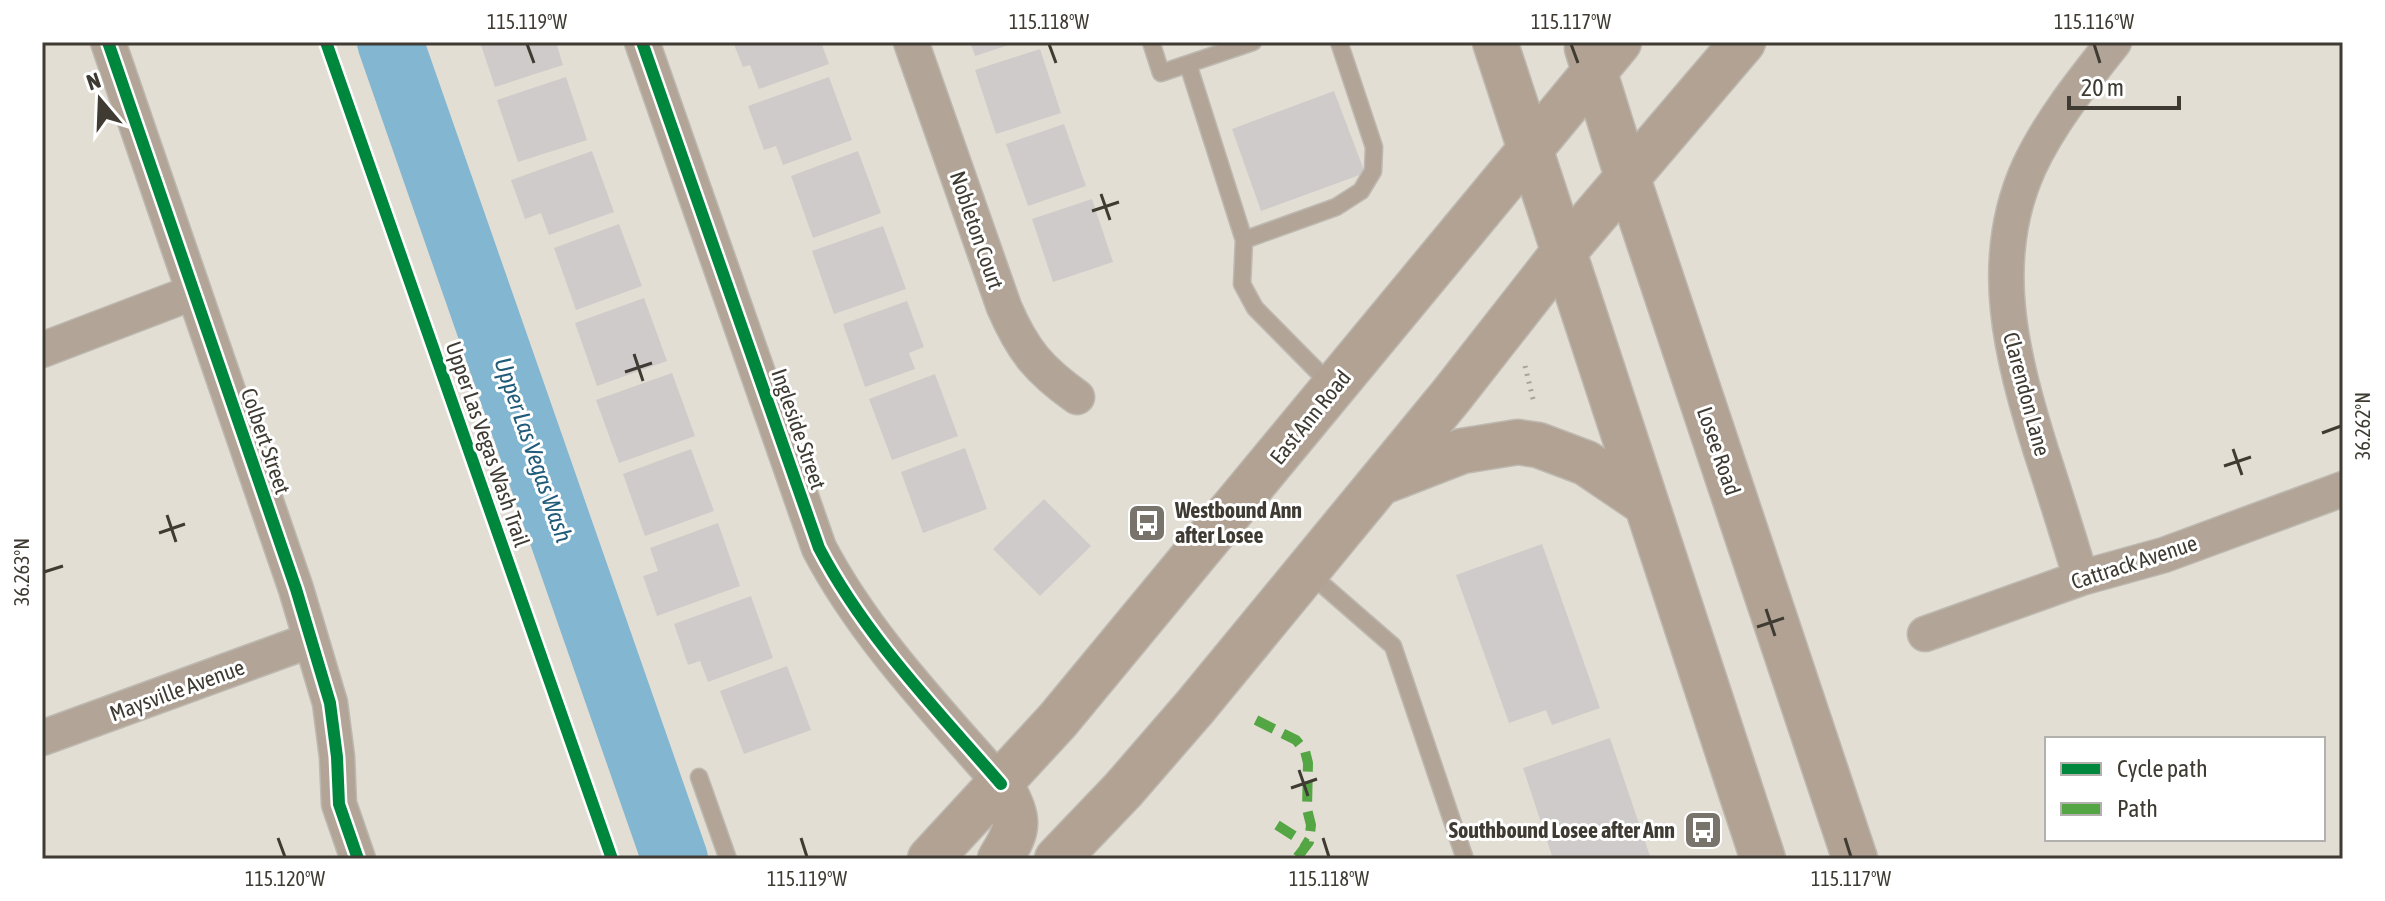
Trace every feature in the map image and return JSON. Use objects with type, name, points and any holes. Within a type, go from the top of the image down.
[{"type":"main road","points":[[1495,42],[1763,859]]},
{"type":"main road","points":[[1057,859],[1144,766],[1451,396],[1563,253],[1743,42]]},
{"type":"main road","name":"East Ann Road","points":[[930,859],[1078,697],[1531,150],[1600,52]]},
{"type":"main road","name":"Losee Road","points":[[1600,52],[1627,176],[1855,859]]},
{"type":"main road","points":[[1377,484],[1462,451],[1518,442],[1538,445],[1586,463],[1645,503]]},
{"type":"main road","points":[[1000,859],[1015,836],[1015,813],[1001,784]]},
{"type":"street","name":"Colbert Street","points":[[108,42],[296,589],[330,703],[339,804],[358,859]]},
{"type":"street","name":"Ingleside Street","points":[[642,42],[819,548],[837,582],[881,645],[1001,784]]},
{"type":"street","name":"Nobleton Court","points":[[911,42],[1018,340],[1038,366],[1077,397]]},
{"type":"street","name":"Clarendon Lane","points":[[2081,578],[2014,359],[2006,304],[2009,224],[2029,167],[2068,101],[2114,42]]},
{"type":"street","points":[[42,350],[194,292]]},
{"type":"street","name":"Cattrack Avenue","points":[[1925,634],[2081,578],[2164,555],[2343,489]]},
{"type":"street","name":"Maysville Avenue","points":[[42,738],[311,640]]},
{"type":"lane","points":[[1151,42],[1161,73],[1253,42]]},
{"type":"lane","points":[[1244,240],[1336,207],[1361,191],[1373,171],[1374,147],[1339,42]]},
{"type":"lane","points":[[1188,64],[1244,240],[1242,284],[1255,308],[1334,388]]},
{"type":"lane","points":[[1306,571],[1393,646],[1465,859]]},
{"type":"lane","points":[[699,777],[728,859]]},
{"type":"path","points":[[1521,354],[1536,413]]},
{"type":"building","points":[[480,42],[556,42],[563,65],[495,87]]},
{"type":"building","points":[[733,42],[821,42],[829,64],[759,89],[750,65],[743,67]]},
{"type":"building","points":[[970,42],[1015,42],[1015,43],[975,56]]},
{"type":"building","points":[[1040,49],[1061,113],[996,134],[975,70]]},
{"type":"building","points":[[566,77],[587,140],[518,162],[497,100]]},
{"type":"building","points":[[829,77],[852,140],[783,165],[776,146],[764,150],[748,106]]},
{"type":"building","points":[[1334,91],[1365,173],[1261,211],[1232,129]]},
{"type":"building","points":[[1064,124],[1086,186],[1028,206],[1006,144]]},
{"type":"building","points":[[592,151],[614,212],[549,235],[541,213],[525,219],[511,180]]},
{"type":"building","points":[[858,151],[881,213],[813,238],[791,176]]},
{"type":"building","points":[[1092,199],[1113,262],[1053,282],[1032,219]]},
{"type":"building","points":[[619,224],[642,286],[576,310],[554,248]]},
{"type":"building","points":[[883,226],[906,289],[834,314],[812,251]]},
{"type":"building","points":[[644,298],[667,361],[597,386],[575,323]]},
{"type":"building","points":[[907,301],[924,347],[909,353],[915,369],[865,387],[843,324]]},
{"type":"building","points":[[672,373],[695,436],[619,463],[596,400]]},
{"type":"building","points":[[935,374],[958,436],[892,460],[869,399]]},
{"type":"building","points":[[965,448],[987,509],[923,533],[901,472]]},
{"type":"building","points":[[691,449],[714,511],[645,536],[623,474]]},
{"type":"building","points":[[1044,499],[1091,546],[1040,596],[993,549]]},
{"type":"building","points":[[718,523],[740,586],[657,616],[643,576],[658,571],[650,548]]},
{"type":"building","points":[[1542,544],[1600,708],[1552,725],[1546,710],[1509,723],[1456,575]]},
{"type":"building","points":[[751,596],[773,658],[708,682],[700,661],[688,665],[674,624]]},
{"type":"building","points":[[787,666],[811,730],[744,754],[720,691]]},
{"type":"building","points":[[1610,738],[1651,859],[1553,859],[1523,768]]},
{"type":"waterway","name":"Upper Las Vegas Wash","points":[[390,42],[675,859]]},
{"type":"marked path","points":[[1256,720],[1296,740],[1305,751],[1308,763],[1307,809],[1311,825],[1309,842],[1296,859]]},
{"type":"marked path","points":[[1277,825],[1307,844]]},
{"type":"cycle path","points":[[108,42],[296,589],[330,703],[339,804],[358,859]]},
{"type":"cycle path","name":"Upper Las Vegas Wash Trail","points":[[326,42],[612,859]]},
{"type":"cycle path","points":[[642,42],[819,548],[880,642],[1001,784]]},
{"type":"place","name":"Westbound Ann after Losee","points":[[1147,523]]},
{"type":"place","name":"Southbound Losee after Ann","points":[[1703,830]]}]
